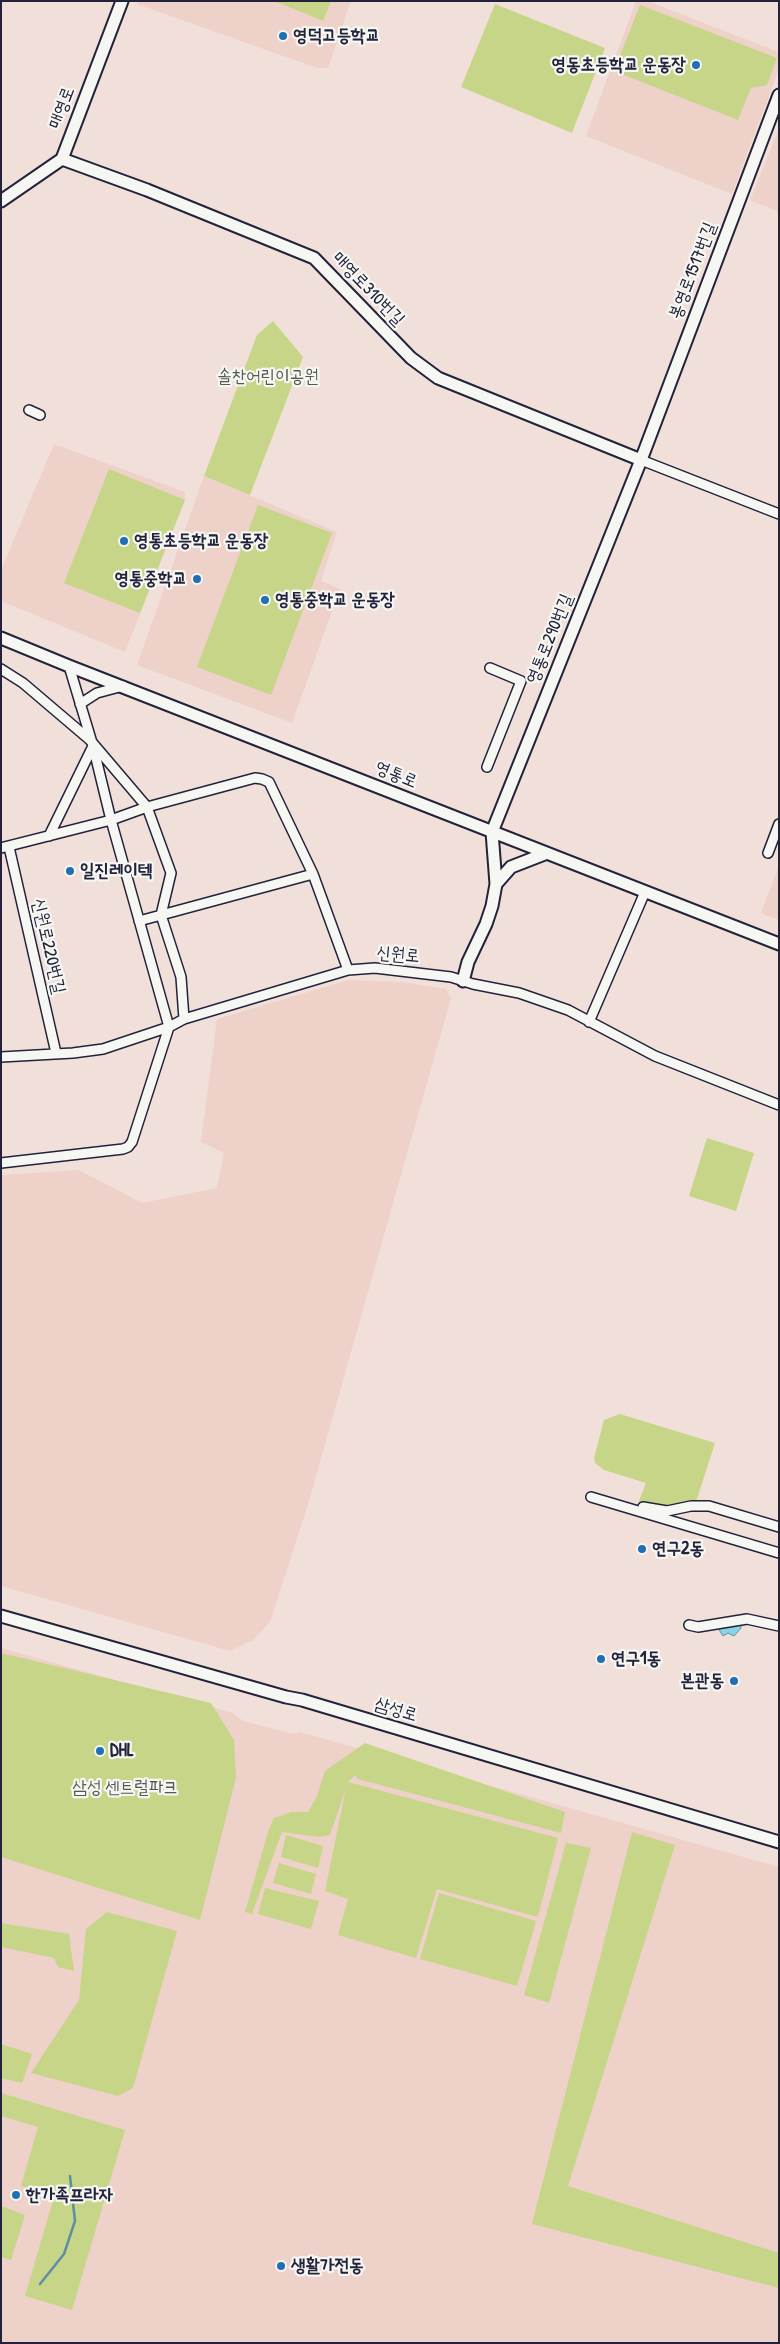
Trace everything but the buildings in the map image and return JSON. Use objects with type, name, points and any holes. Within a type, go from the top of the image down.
[{"type":"street","name":"매영로","points":[[62,159],[122,1]]},
{"type":"street","name":"봉영로1517번길","points":[[641,460],[779,95]]},
{"type":"street","points":[[1,201],[62,159]]},
{"type":"street","name":"매영로310번길","points":[[62,159],[147,190],[314,258],[411,358],[438,378],[641,460]]},
{"type":"street","points":[[29,410],[40,415]]},
{"type":"street","points":[[641,460],[779,514]]},
{"type":"street","name":"영통로290번길","points":[[492,832],[641,460]]},
{"type":"street","name":"영통로","points":[[1,638],[779,944]]},
{"type":"street","points":[[1,1163],[128,1147],[132,1142],[169,1027],[69,666]]},
{"type":"street","points":[[487,767],[521,681],[490,668]]},
{"type":"street","points":[[1,669],[23,683],[91,743],[147,807],[171,873],[161,915],[181,977],[184,1019]]},
{"type":"street","points":[[80,704],[97,693],[123,686]]},
{"type":"street","points":[[49,836],[91,743]]},
{"type":"street","points":[[5,848],[111,820],[147,807],[255,778],[262,779],[269,782],[314,874],[348,970]]},
{"type":"street","points":[[768,852],[779,824]]},
{"type":"street","points":[[463,981],[470,954],[490,914],[496,884],[492,832]]},
{"type":"street","name":"신원로220번길","points":[[5,848],[56,1053]]},
{"type":"street","points":[[496,884],[511,867],[547,853]]},
{"type":"street","points":[[139,921],[314,874]]},
{"type":"street","points":[[589,1022],[645,892]]},
{"type":"street","name":"신원로","points":[[1,1057],[56,1053],[73,1054],[103,1049],[169,1027],[184,1019],[348,970],[375,968],[451,977],[519,993],[568,1010],[655,1056],[779,1105]]},
{"type":"street","points":[[779,1527],[709,1506],[660,1511],[592,1495],[779,1553]]},
{"type":"street","name":"삼성로","points":[[1,1616],[286,1698],[302,1700],[779,1842]]},
{"type":"street","points":[[688,1625],[698,1627],[747,1619],[779,1626]]},
{"type":"shaded area","name":"영덕고등학교","points":[[138,1],[351,1],[328,68],[317,68],[137,4]]},
{"type":"shaded area","points":[[636,1],[647,1],[779,52],[779,69],[732,194],[586,136]]},
{"type":"shaded area","points":[[779,129],[779,212],[750,200]]},
{"type":"shaded area","points":[[54,444],[185,492],[185,500],[125,652],[1,601],[1,570]]},
{"type":"shaded area","points":[[204,476],[337,532],[321,581],[340,589],[292,723],[137,665]]},
{"type":"shaded area","points":[[779,866],[779,920],[761,913]]},
{"type":"shaded area","points":[[349,980],[402,982],[446,989],[451,998],[307,1508],[270,1622],[253,1640],[230,1651],[1,1586],[1,1175],[79,1170],[142,1203],[217,1188],[224,1153],[201,1142],[217,1019]]},
{"type":"shaded area","points":[[1,1648],[233,1713],[243,1721],[293,1734],[300,1732],[779,1867],[779,2343],[1,2343]]},
{"type":"green space","points":[[274,1],[331,1],[323,21]]},
{"type":"green space","points":[[495,4],[605,48],[572,133],[461,87]]},
{"type":"green space","name":"영동초등학교 운동장","points":[[640,5],[777,58],[767,85],[751,88],[738,120],[614,71]]},
{"type":"green space","name":"솔찬어린이공원","points":[[273,321],[303,357],[250,495],[204,476],[257,335]]},
{"type":"green space","name":"영통초등학교 운동장","points":[[109,469],[185,500],[140,613],[64,583]]},
{"type":"green space","name":"영통중학교 운동장","points":[[258,505],[332,533],[271,695],[197,667]]},
{"type":"green space","points":[[707,1138],[754,1153],[736,1211],[689,1196]]},
{"type":"green space","points":[[620,1414],[715,1443],[696,1502],[663,1507],[639,1501],[646,1483],[604,1470],[595,1463],[594,1458],[604,1420]]},
{"type":"green space","name":"삼성 센트럴파크","points":[[1,1653],[211,1703],[234,1740],[236,1778],[200,1920],[1,1857]]},
{"type":"green space","points":[[365,1743],[565,1812],[561,1833],[358,1779],[355,1775],[348,1782],[558,1838],[538,1917],[437,1889],[416,1958],[338,1935],[348,1899],[325,1891],[346,1788],[330,1835],[319,1837],[282,1832],[252,1914],[245,1912],[268,1832],[274,1818],[292,1812],[308,1812],[317,1796],[325,1771]]},
{"type":"green space","points":[[632,1832],[675,1845],[568,2186],[779,2253],[779,2288],[532,2224]]},
{"type":"green space","points":[[286,1835],[323,1846],[318,1868],[281,1857]]},
{"type":"green space","points":[[566,1843],[591,1848],[549,2003],[524,1995]]},
{"type":"green space","points":[[279,1863],[316,1874],[311,1894],[273,1883]]},
{"type":"green space","points":[[265,1888],[319,1901],[311,1929],[258,1914]]},
{"type":"green space","points":[[439,1893],[536,1921],[517,1986],[420,1959]]},
{"type":"green space","points":[[107,1912],[177,1931],[133,2088],[118,2096],[31,2073],[79,2000],[86,1929]]},
{"type":"green space","points":[[1,1923],[69,1934],[74,1971],[58,1967],[54,1958],[1,1947]]},
{"type":"green space","points":[[1,2044],[32,2054],[22,2083],[1,2078]]},
{"type":"green space","points":[[1,2093],[125,2130],[72,2310],[25,2296],[54,2197],[21,2186],[38,2127],[1,2116]]},
{"type":"green space","points":[[1,2206],[25,2215],[11,2260],[1,2257]]},
{"type":"water","points":[[741,1624],[741,1628],[734,1636],[728,1633],[723,1636],[718,1628],[718,1626]]},
{"type":"waterway","points":[[40,2284],[64,2254],[75,2221],[70,2176]]},
{"type":"place","name":"영덕고등학교","points":[[283,36]]},
{"type":"place","name":"영동초등학교 운동장","points":[[696,65]]},
{"type":"place","name":"영통초등학교 운동장","points":[[124,541]]},
{"type":"place","name":"영통중학교","points":[[197,579]]},
{"type":"place","name":"영통중학교 운동장","points":[[265,600]]},
{"type":"place","name":"일진레이텍","points":[[70,871]]},
{"type":"place","name":"연구2동","points":[[642,1549]]},
{"type":"place","name":"연구1동","points":[[601,1659]]},
{"type":"place","name":"본관동","points":[[734,1681]]},
{"type":"place","name":"DHL","points":[[100,1751]]},
{"type":"place","name":"한가족프라자","points":[[16,2195]]},
{"type":"place","name":"생활가전동","points":[[281,2266]]}]
